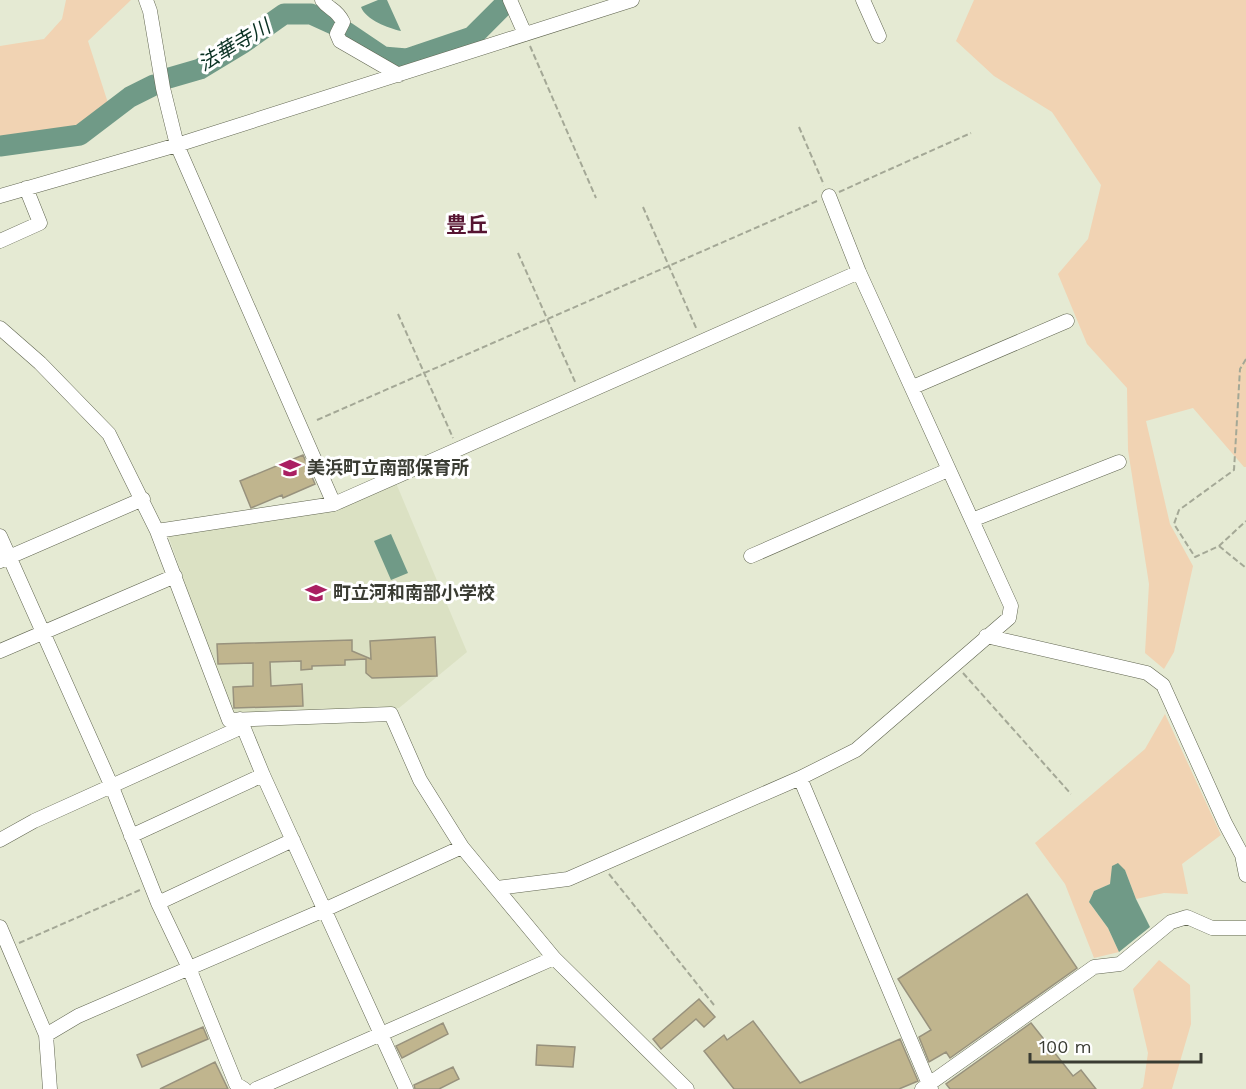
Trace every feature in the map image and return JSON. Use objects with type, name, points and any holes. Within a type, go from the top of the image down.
[{"type":"street","points":[[146,0],[177,145],[334,504]]},
{"type":"street","points":[[322,0],[323,3],[339,12],[343,22],[337,34],[340,41],[399,75]]},
{"type":"street","points":[[510,0],[525,34]]},
{"type":"street","points":[[0,196],[177,145],[632,0]]},
{"type":"street","points":[[863,0],[879,36]]},
{"type":"street","points":[[0,241],[40,223],[26,188]]},
{"type":"street","points":[[497,888],[568,879],[800,778],[856,750],[1009,618],[1011,606],[859,272],[829,196]]},
{"type":"street","points":[[157,531],[334,504],[859,272]]},
{"type":"street","points":[[913,387],[1067,321]]},
{"type":"street","points":[[0,328],[40,363],[109,434],[142,499],[176,576],[229,720],[241,723],[391,714],[420,780],[462,847],[554,958],[687,1089]]},
{"type":"street","points":[[972,520],[1119,462]]},
{"type":"street","points":[[751,556],[948,470]]},
{"type":"street","points":[[5,559],[142,499]]},
{"type":"street","points":[[0,536],[5,559],[43,631],[112,787],[158,903],[189,968],[236,1084],[244,1089]]},
{"type":"street","points":[[0,651],[176,576]]},
{"type":"street","points":[[986,636],[1147,673],[1163,685],[1225,823],[1242,855],[1246,875]]},
{"type":"street","points":[[241,723],[406,1089]]},
{"type":"street","points":[[0,840],[34,821],[112,787],[241,723]]},
{"type":"street","points":[[131,836],[263,775]]},
{"type":"street","points":[[800,778],[928,1087],[1094,967],[1120,964],[1171,922],[1187,917],[1212,928],[1246,928]]},
{"type":"street","points":[[158,903],[292,840]]},
{"type":"street","points":[[45,1035],[78,1016],[324,910],[462,847]]},
{"type":"street","points":[[0,927],[45,1035],[50,1089]]},
{"type":"street","points":[[256,1089],[554,958]]},
{"type":"path","points":[[525,34],[596,198]]},
{"type":"path","points":[[799,127],[829,196]]},
{"type":"path","points":[[317,420],[971,133]]},
{"type":"path","points":[[643,207],[702,341]]},
{"type":"path","points":[[518,253],[580,395]]},
{"type":"path","points":[[398,314],[458,449]]},
{"type":"path","points":[[1246,359],[1240,369],[1234,470],[1179,510],[1174,524],[1195,557],[1219,546],[1246,521]]},
{"type":"path","points":[[1219,546],[1246,568]]},
{"type":"path","points":[[955,664],[1071,794]]},
{"type":"path","points":[[601,864],[714,1005]]},
{"type":"path","points":[[9,948],[151,885]]},
{"type":"shaded area","points":[[66,0],[131,0],[88,41],[108,103],[78,126],[0,137],[0,46],[44,39],[62,19]]},
{"type":"shaded area","points":[[378,0],[387,0],[401,31],[378,23],[364,12],[361,7]]},
{"type":"shaded area","points":[[974,0],[1246,0],[1246,467],[1193,408],[1146,421],[1170,524],[1193,566],[1174,652],[1164,669],[1145,653],[1149,584],[1128,450],[1127,388],[1087,344],[1058,274],[1088,239],[1101,185],[1052,112],[994,76],[956,41]]},
{"type":"shaded area","name":"町立河和南部小学校","points":[[396,483],[467,652],[399,708],[231,713],[168,535]]},
{"type":"shaded area","points":[[391,534],[408,573],[391,580],[374,541]]},
{"type":"shaded area","points":[[1165,714],[1221,835],[1182,864],[1188,894],[1164,893],[1136,899],[1125,870],[1110,884],[1094,891],[1089,902],[1108,928],[1119,952],[1094,958],[1065,884],[1035,843],[1145,749]]},
{"type":"shaded area","points":[[1118,863],[1125,870],[1150,927],[1119,952],[1108,928],[1089,902],[1094,891],[1110,884],[1112,866]]},
{"type":"shaded area","points":[[1159,960],[1190,985],[1191,1024],[1172,1089],[1140,1089],[1143,1087],[1148,1053],[1133,989]]},
{"type":"building","name":"美浜町立南部保育所","points":[[303,455],[315,484],[283,498],[282,495],[251,508],[240,481]]},
{"type":"building","points":[[435,637],[437,676],[372,678],[366,673],[366,659],[345,660],[345,665],[312,666],[312,669],[301,670],[301,661],[270,662],[271,686],[302,684],[303,706],[234,708],[233,687],[253,686],[253,663],[218,664],[217,644],[352,640],[352,651],[371,659],[370,641]]},
{"type":"building","points":[[1027,894],[1077,968],[950,1058],[946,1052],[929,1062],[919,1037],[931,1030],[898,979]]},
{"type":"building","points":[[699,999],[715,1017],[704,1027],[696,1019],[661,1049],[653,1039]]},
{"type":"building","points":[[753,1021],[800,1083],[900,1039],[918,1081],[899,1089],[734,1089],[704,1051],[724,1035],[727,1040]]},
{"type":"building","points":[[443,1023],[448,1034],[402,1058],[396,1046]]},
{"type":"building","points":[[1031,1023],[1073,1076],[1081,1070],[1096,1089],[950,1089],[946,1084]]},
{"type":"building","points":[[203,1027],[208,1039],[142,1067],[137,1055]]},
{"type":"building","points":[[537,1045],[575,1047],[573,1067],[536,1065]]},
{"type":"building","points":[[215,1062],[228,1089],[160,1089]]},
{"type":"building","points":[[453,1067],[459,1079],[439,1089],[415,1089],[414,1085]]},
{"type":"waterway","name":"法華寺川","points":[[346,32],[383,57],[407,59],[472,37],[504,5]]},
{"type":"waterway","name":"法華寺川","points":[[169,78],[200,69],[243,43],[284,14],[311,14],[333,24]]},
{"type":"waterway","name":"法華寺川","points":[[0,146],[80,135],[130,97],[154,85]]},
{"type":"place","name":"美浜町立南部保育所","points":[[290,468]]},
{"type":"place","name":"町立河和南部小学校","points":[[316,593]]},
{"type":"district","name":"豊丘","points":[[467,225]]}]
